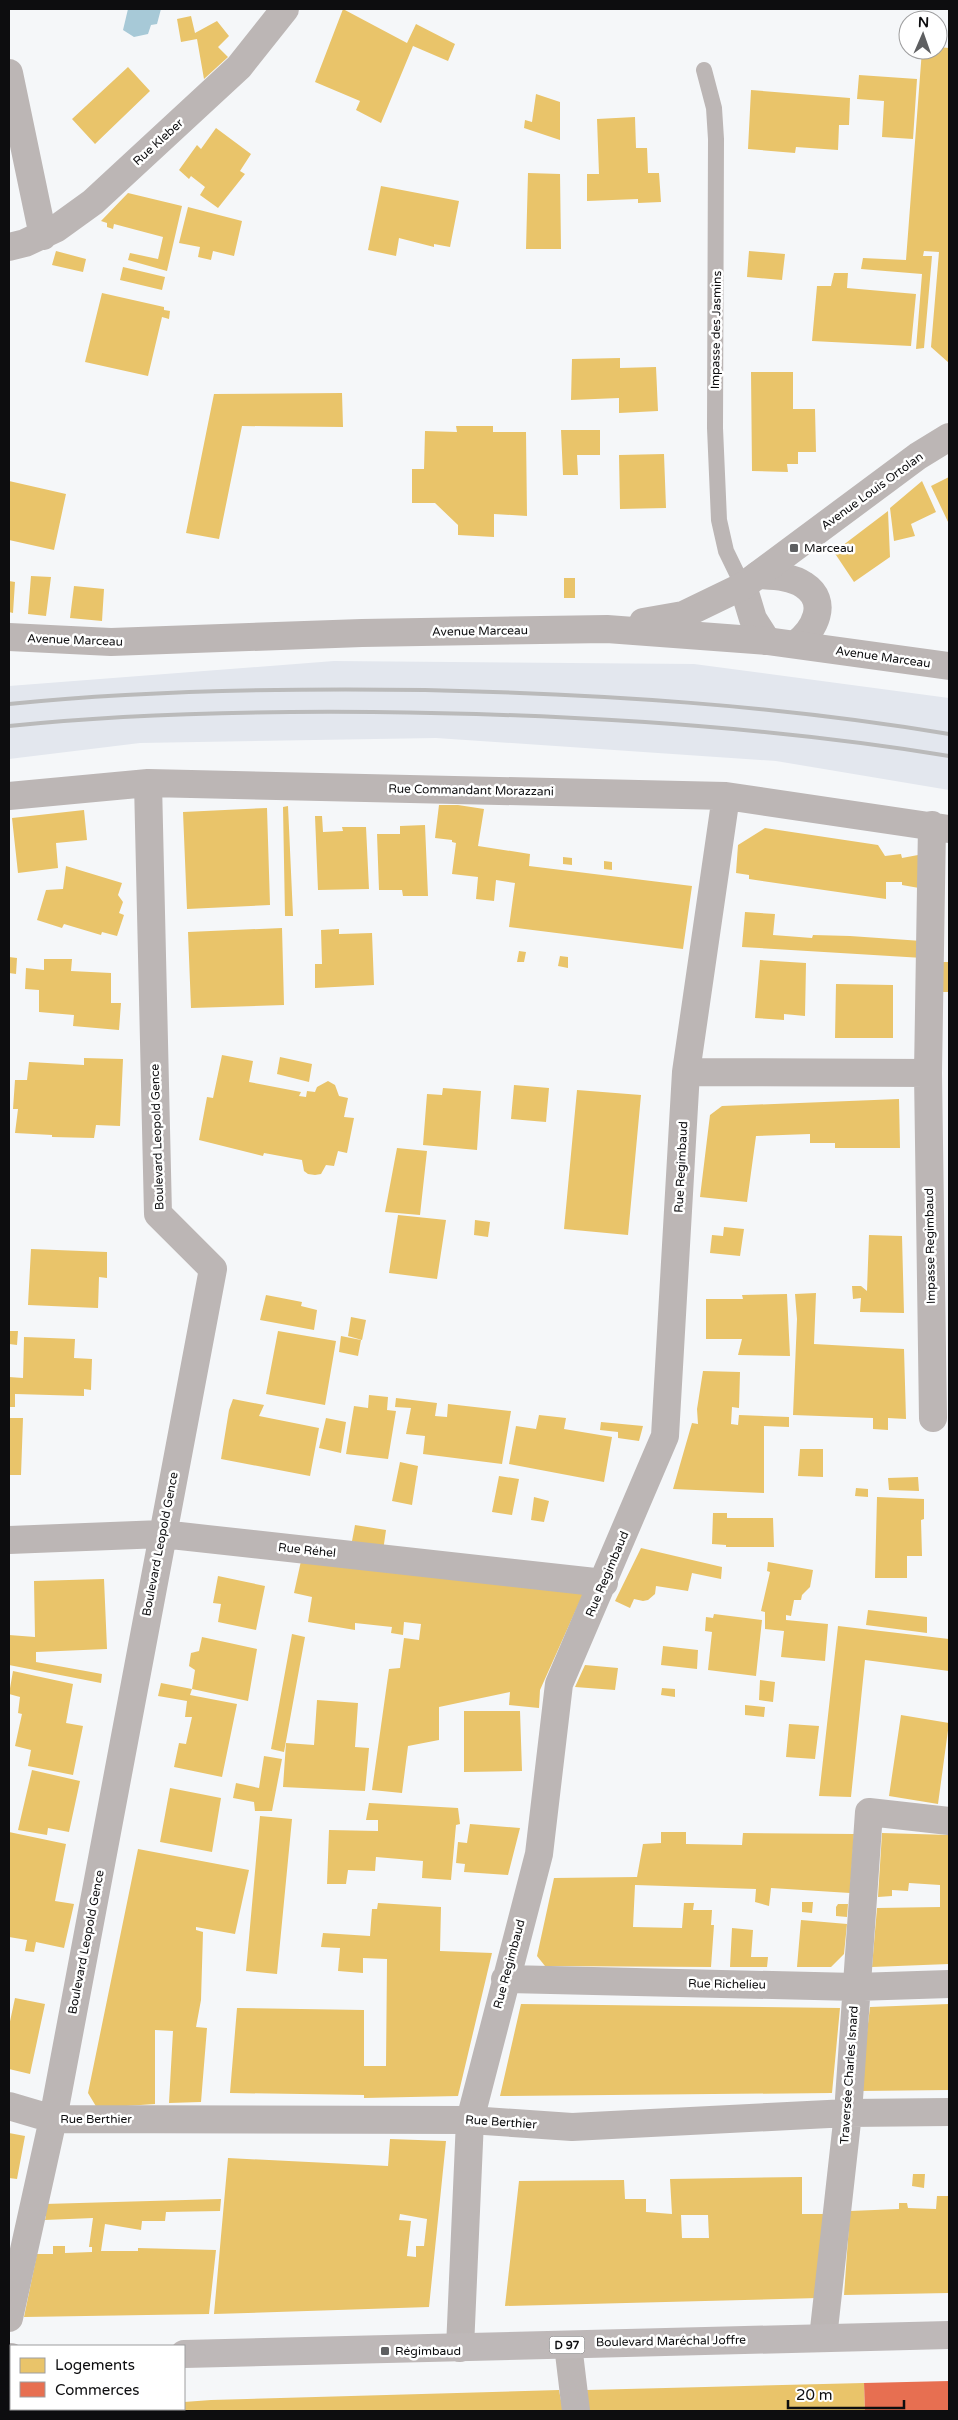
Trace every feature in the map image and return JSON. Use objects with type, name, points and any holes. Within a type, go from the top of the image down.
[{"type":"main road","name":"Boulevard Maréchal Joffre","points":[[185,2354],[949,2335]]},
{"type":"street","name":"Rue Kleber","points":[[9,247],[43,236],[92,202],[239,67],[286,9]]},
{"type":"street","points":[[9,73],[43,236]]},
{"type":"street","name":"Avenue Louis Ortolan","points":[[607,630],[683,615],[750,580],[918,456],[949,437]]},
{"type":"street","points":[[766,641],[753,619],[750,580],[794,580],[804,585],[814,596],[817,608],[815,624],[807,636],[796,644]]},
{"type":"street","name":"Avenue Marceau","points":[[12,640],[111,642],[362,633],[607,630],[796,644],[949,666]]},
{"type":"street","name":"Rue Commandant Morazzani","points":[[9,796],[148,783],[726,796],[941,827]]},
{"type":"street","name":"Boulevard Leopold Gence","points":[[9,2318],[53,2119],[213,1269],[158,1214],[148,783]]},
{"type":"street","name":"Rue Regimbaud","points":[[460,2348],[470,2120],[505,1978],[539,1854],[559,1684],[604,1583],[665,1436],[686,1072],[726,796]]},
{"type":"street","name":"Impasse Regimbaud","points":[[933,1418],[928,1073],[941,827]]},
{"type":"street","points":[[686,1072],[928,1073]]},
{"type":"street","name":"Rue Réhel","points":[[9,1540],[162,1534],[604,1583]]},
{"type":"street","name":"Traversée Charles Isnard","points":[[823,2338],[848,2113],[869,1812],[949,1821]]},
{"type":"street","name":"Rue Richelieu","points":[[505,1978],[856,1987],[949,1984]]},
{"type":"street","name":"Rue Berthier","points":[[9,2106],[53,2119],[470,2120],[572,2127],[848,2113],[949,2112]]},
{"type":"street","points":[[568,2345],[576,2411]]},
{"type":"lane","name":"Impasse des Jasmins","points":[[704,70],[714,108],[716,139],[715,428],[719,520],[726,552],[750,580]]},
{"type":"shaded area","points":[[334,661],[694,664],[949,698],[949,790],[776,761],[436,738],[140,743],[9,759],[9,686]]},
{"type":"water","points":[[128,9],[161,9],[157,24],[151,25],[148,34],[134,37],[123,30]]},
{"type":"building: Logements","points":[[343,9],[407,43],[416,24],[455,44],[448,61],[413,46],[381,123],[356,110],[360,101],[315,82]]},
{"type":"building: Logements","points":[[191,16],[195,33],[217,21],[229,36],[218,47],[228,57],[204,79],[197,39],[181,42],[177,19]]},
{"type":"building: Logements","points":[[949,48],[949,363],[931,347],[939,252],[924,251],[923,256],[932,256],[924,348],[916,349],[922,274],[861,269],[863,258],[906,260],[921,60],[948,60]]},
{"type":"building: Logements","points":[[128,67],[150,91],[95,144],[72,119]]},
{"type":"building: Logements","points":[[859,75],[917,79],[913,139],[882,137],[884,101],[857,99]]},
{"type":"building: Logements","points":[[751,90],[850,98],[849,125],[839,125],[838,150],[796,147],[795,153],[748,149]]},
{"type":"building: Logements","points":[[536,94],[560,102],[560,140],[524,128],[525,120],[532,122]]},
{"type":"building: Logements","points":[[635,117],[636,148],[647,148],[648,173],[659,173],[661,202],[638,203],[638,199],[587,201],[587,174],[599,174],[597,119]]},
{"type":"building: Logements","points":[[216,128],[251,154],[240,171],[245,174],[218,208],[200,195],[205,187],[191,176],[189,179],[179,170],[197,145],[201,149]]},
{"type":"building: Logements","points":[[528,173],[560,174],[561,249],[526,249]]},
{"type":"building: Logements","points":[[381,186],[459,201],[450,247],[434,244],[434,247],[399,238],[396,256],[368,250]]},
{"type":"building: Logements","points":[[128,193],[182,206],[167,271],[128,260],[130,253],[158,259],[163,237],[114,224],[113,229],[107,227],[107,223],[101,221]]},
{"type":"building: Logements","points":[[188,207],[242,221],[234,256],[213,251],[211,260],[198,257],[200,247],[179,243]]},
{"type":"building: Logements","points":[[56,251],[86,259],[83,272],[52,265]]},
{"type":"building: Logements","points":[[749,251],[785,254],[782,280],[747,277]]},
{"type":"building: Logements","points":[[123,267],[165,277],[162,290],[120,280]]},
{"type":"building: Logements","points":[[834,273],[848,273],[847,288],[916,294],[911,346],[812,341],[817,286],[831,286]]},
{"type":"building: Logements","points":[[102,293],[164,307],[164,310],[170,311],[169,319],[162,317],[148,376],[85,362]]},
{"type":"building: Logements","points":[[620,358],[620,368],[656,367],[658,411],[619,413],[619,398],[571,400],[572,359]]},
{"type":"building: Logements","points":[[751,372],[793,372],[793,409],[815,409],[816,452],[798,452],[798,464],[787,464],[788,472],[752,471]]},
{"type":"building: Logements","points":[[342,393],[343,427],[242,426],[219,539],[186,533],[214,394]]},
{"type":"building: Logements","points":[[456,426],[493,426],[493,432],[526,432],[527,516],[494,514],[494,537],[458,535],[458,525],[435,503],[412,503],[412,469],[424,469],[425,431],[457,432]]},
{"type":"building: Logements","points":[[561,430],[600,430],[600,455],[577,455],[578,475],[563,475]]},
{"type":"building: Logements","points":[[664,454],[666,508],[620,509],[619,455]]},
{"type":"building: Logements","points":[[949,477],[949,524],[931,486]]},
{"type":"building: Logements","points":[[9,481],[66,494],[54,550],[9,540]]},
{"type":"building: Logements","points":[[922,481],[936,512],[911,524],[915,536],[894,541],[890,508]]},
{"type":"building: Logements","points":[[888,511],[890,557],[854,582],[834,552]]},
{"type":"building: Logements","points":[[31,576],[51,577],[46,616],[28,614]]},
{"type":"building: Logements","points":[[564,578],[575,578],[575,598],[564,598]]},
{"type":"building: Logements","points":[[9,581],[15,582],[13,613],[9,612]]},
{"type":"building: Logements","points":[[74,586],[104,589],[102,621],[70,618]]},
{"type":"building: Logements","points":[[439,805],[458,805],[484,809],[478,846],[530,854],[529,866],[692,886],[683,949],[509,927],[515,883],[496,880],[494,901],[476,899],[478,877],[452,874],[456,843],[452,842],[452,840],[435,838]]},
{"type":"building: Logements","points":[[288,806],[293,916],[285,916],[283,807]]},
{"type":"building: Logements","points":[[267,808],[270,905],[187,909],[183,812]]},
{"type":"building: Logements","points":[[84,810],[87,840],[56,843],[58,868],[18,873],[12,818]]},
{"type":"building: Logements","points":[[315,816],[322,816],[323,832],[343,831],[342,827],[366,827],[369,889],[318,890]]},
{"type":"building: Logements","points":[[425,825],[428,896],[403,896],[402,890],[379,890],[377,834],[400,834],[400,826]]},
{"type":"building: Logements","points":[[765,828],[878,845],[885,856],[901,854],[902,858],[918,855],[919,888],[902,885],[902,882],[886,882],[886,899],[749,879],[749,875],[736,873],[738,845]]},
{"type":"building: Logements","points":[[563,857],[572,858],[572,865],[563,864]]},
{"type":"building: Logements","points":[[604,861],[612,862],[612,870],[604,869]]},
{"type":"building: Logements","points":[[66,866],[122,883],[118,895],[123,902],[119,913],[124,915],[117,936],[102,932],[101,935],[64,924],[62,928],[37,920],[46,890],[63,889]]},
{"type":"building: Logements","points":[[745,912],[775,914],[773,935],[812,938],[813,935],[850,936],[922,941],[923,958],[742,947]]},
{"type":"building: Logements","points":[[282,928],[284,1005],[191,1008],[188,932]]},
{"type":"building: Logements","points":[[339,929],[339,934],[372,933],[374,985],[315,988],[315,964],[322,964],[321,930]]},
{"type":"building: Logements","points":[[519,951],[526,952],[524,962],[517,962]]},
{"type":"building: Logements","points":[[560,956],[568,957],[568,968],[558,966]]},
{"type":"building: Logements","points":[[9,957],[17,958],[16,974],[9,973]]},
{"type":"building: Logements","points":[[44,959],[72,959],[71,971],[111,973],[111,1003],[121,1003],[119,1030],[73,1026],[74,1015],[39,1012],[39,990],[25,989],[26,968],[44,970]]},
{"type":"building: Logements","points":[[760,960],[806,963],[805,1016],[784,1014],[784,1020],[755,1018]]},
{"type":"building: Logements","points":[[938,962],[949,962],[949,992],[938,992]]},
{"type":"building: Logements","points":[[836,984],[893,985],[893,1038],[835,1038]]},
{"type":"building: Logements","points":[[222,1055],[253,1061],[249,1082],[301,1092],[299,1096],[306,1097],[307,1091],[315,1092],[317,1087],[328,1081],[335,1085],[339,1096],[348,1098],[344,1117],[354,1118],[347,1153],[338,1151],[334,1166],[326,1165],[321,1174],[315,1175],[304,1171],[302,1160],[264,1153],[263,1156],[199,1140],[207,1097],[213,1098]]},
{"type":"building: Logements","points":[[280,1057],[312,1064],[309,1082],[277,1074]]},
{"type":"building: Logements","points":[[84,1058],[123,1059],[120,1126],[96,1125],[94,1138],[52,1137],[52,1135],[15,1133],[18,1109],[13,1109],[15,1080],[27,1080],[29,1062],[84,1065]]},
{"type":"building: Logements","points":[[514,1085],[549,1088],[546,1122],[511,1119]]},
{"type":"building: Logements","points":[[443,1088],[481,1091],[477,1150],[423,1145],[427,1094],[442,1095]]},
{"type":"building: Logements","points":[[577,1090],[641,1095],[628,1235],[564,1229]]},
{"type":"building: Logements","points":[[899,1099],[900,1148],[835,1148],[835,1143],[810,1143],[810,1134],[756,1136],[747,1202],[700,1197],[710,1115],[722,1106]]},
{"type":"building: Logements","points":[[397,1148],[427,1151],[420,1215],[385,1212]]},
{"type":"building: Logements","points":[[398,1215],[446,1220],[437,1279],[389,1273]]},
{"type":"building: Logements","points":[[475,1220],[490,1222],[488,1237],[474,1235]]},
{"type":"building: Logements","points":[[724,1227],[744,1229],[740,1256],[710,1253],[712,1235],[723,1236]]},
{"type":"building: Logements","points":[[869,1235],[902,1236],[904,1313],[860,1312],[861,1298],[853,1299],[852,1286],[861,1286],[867,1291]]},
{"type":"building: Logements","points":[[31,1249],[107,1252],[107,1278],[99,1277],[98,1308],[28,1305]]},
{"type":"building: Logements","points":[[816,1293],[814,1344],[904,1349],[906,1419],[888,1418],[888,1430],[873,1429],[873,1418],[793,1415],[797,1319],[795,1294]]},
{"type":"building: Logements","points":[[787,1294],[790,1356],[738,1355],[742,1339],[706,1339],[706,1299],[743,1299],[742,1295]]},
{"type":"building: Logements","points":[[266,1295],[302,1302],[301,1306],[317,1310],[314,1330],[260,1320]]},
{"type":"building: Logements","points":[[351,1317],[366,1320],[362,1340],[348,1336]]},
{"type":"building: Logements","points":[[9,1331],[18,1331],[17,1345],[9,1344]]},
{"type":"building: Logements","points":[[278,1331],[336,1341],[325,1405],[266,1394]]},
{"type":"building: Logements","points":[[341,1336],[361,1340],[358,1356],[339,1352]]},
{"type":"building: Logements","points":[[24,1337],[75,1339],[74,1358],[92,1359],[91,1390],[84,1389],[84,1396],[15,1394],[15,1407],[9,1407],[9,1377],[23,1378]]},
{"type":"building: Logements","points":[[703,1371],[740,1372],[739,1408],[732,1407],[731,1424],[738,1425],[739,1415],[789,1417],[789,1427],[764,1426],[764,1493],[673,1489],[692,1423],[698,1424],[697,1409]]},
{"type":"building: Logements","points":[[369,1395],[388,1397],[387,1410],[396,1411],[388,1459],[346,1454],[354,1406],[368,1408]]},
{"type":"building: Logements","points":[[396,1398],[437,1403],[435,1416],[447,1417],[448,1404],[511,1411],[502,1464],[423,1454],[425,1436],[406,1434],[411,1408],[395,1407]]},
{"type":"building: Logements","points":[[233,1399],[264,1405],[259,1416],[319,1428],[310,1476],[221,1459],[229,1410]]},
{"type":"building: Logements","points":[[539,1415],[566,1418],[564,1429],[612,1437],[604,1482],[509,1464],[516,1426],[536,1429]]},
{"type":"building: Logements","points":[[9,1418],[23,1418],[21,1475],[9,1475]]},
{"type":"building: Logements","points":[[326,1418],[346,1422],[341,1453],[319,1448]]},
{"type":"building: Logements","points":[[601,1422],[643,1426],[639,1441],[618,1438],[618,1432],[600,1430]]},
{"type":"building: Logements","points":[[800,1449],[823,1449],[823,1477],[798,1476]]},
{"type":"building: Logements","points":[[400,1462],[418,1466],[412,1505],[392,1501]]},
{"type":"building: Logements","points":[[499,1476],[519,1479],[512,1515],[492,1512]]},
{"type":"building: Logements","points":[[918,1477],[919,1491],[889,1490],[888,1478]]},
{"type":"building: Logements","points":[[856,1488],[868,1489],[868,1497],[855,1496]]},
{"type":"building: Logements","points":[[534,1497],[549,1501],[544,1522],[531,1520]]},
{"type":"building: Logements","points":[[877,1497],[924,1499],[924,1519],[921,1520],[922,1556],[907,1556],[907,1578],[875,1578]]},
{"type":"building: Logements","points":[[713,1513],[727,1513],[727,1518],[773,1518],[774,1547],[726,1547],[726,1545],[712,1544]]},
{"type":"building: Logements","points":[[355,1525],[386,1530],[383,1551],[352,1541]]},
{"type":"building: Logements","points":[[641,1548],[722,1567],[721,1579],[692,1573],[688,1591],[656,1586],[655,1594],[648,1600],[634,1599],[630,1608],[615,1601]]},
{"type":"building: Logements","points":[[301,1561],[583,1594],[540,1690],[539,1708],[509,1705],[510,1692],[439,1707],[439,1740],[408,1746],[402,1793],[372,1790],[389,1669],[400,1668],[404,1638],[419,1640],[421,1624],[404,1622],[403,1635],[391,1633],[392,1627],[355,1623],[355,1630],[308,1622],[312,1597],[294,1593]]},
{"type":"building: Logements","points":[[768,1562],[813,1570],[810,1587],[802,1595],[801,1600],[794,1600],[791,1616],[786,1615],[786,1620],[828,1624],[825,1661],[781,1657],[784,1631],[765,1629],[765,1612],[761,1611],[770,1572],[767,1571]]},
{"type":"building: Logements","points":[[218,1576],[265,1586],[256,1630],[218,1622],[221,1604],[213,1603]]},
{"type":"building: Logements","points":[[104,1579],[107,1649],[36,1652],[36,1662],[102,1674],[101,1683],[9,1665],[9,1635],[35,1637],[34,1581]]},
{"type":"building: Logements","points":[[868,1610],[927,1617],[927,1633],[866,1625]]},
{"type":"building: Logements","points":[[714,1614],[762,1620],[756,1676],[708,1670],[712,1632],[705,1631],[706,1617],[713,1618]]},
{"type":"building: Logements","points":[[838,1626],[949,1639],[949,1671],[865,1660],[851,1797],[819,1796]]},
{"type":"building: Logements","points":[[292,1634],[305,1637],[284,1752],[271,1749]]},
{"type":"building: Logements","points":[[202,1637],[257,1649],[248,1701],[192,1689],[195,1670],[189,1666],[191,1653],[199,1651]]},
{"type":"building: Logements","points":[[663,1646],[698,1650],[697,1669],[661,1665]]},
{"type":"building: Logements","points":[[585,1665],[618,1668],[615,1690],[575,1687]]},
{"type":"building: Logements","points":[[13,1671],[73,1684],[66,1723],[83,1726],[73,1775],[28,1766],[31,1750],[15,1746],[22,1714],[18,1713],[20,1697],[9,1694]]},
{"type":"building: Logements","points":[[760,1680],[775,1682],[773,1702],[759,1700]]},
{"type":"building: Logements","points":[[161,1683],[192,1689],[190,1695],[237,1704],[222,1777],[174,1767],[179,1743],[186,1744],[192,1717],[185,1717],[187,1701],[158,1696]]},
{"type":"building: Logements","points":[[662,1688],[675,1689],[675,1697],[661,1695]]},
{"type":"building: Logements","points":[[317,1700],[358,1703],[355,1747],[369,1748],[365,1791],[283,1787],[286,1743],[314,1745]]},
{"type":"building: Logements","points":[[745,1705],[765,1707],[764,1717],[745,1715]]},
{"type":"building: Logements","points":[[464,1711],[520,1711],[522,1771],[464,1772]]},
{"type":"building: Logements","points":[[901,1715],[949,1723],[938,1804],[889,1796]]},
{"type":"building: Logements","points":[[789,1724],[819,1726],[815,1759],[786,1757]]},
{"type":"building: Logements","points":[[264,1756],[282,1759],[272,1811],[255,1811],[254,1802],[233,1798],[236,1783],[259,1788]]},
{"type":"building: Logements","points":[[32,1770],[80,1781],[69,1832],[48,1828],[47,1835],[18,1830]]},
{"type":"building: Logements","points":[[170,1788],[221,1798],[212,1852],[160,1842]]},
{"type":"building: Logements","points":[[369,1803],[458,1808],[460,1824],[456,1825],[451,1880],[422,1878],[423,1861],[376,1857],[375,1871],[348,1870],[346,1884],[327,1884],[329,1830],[378,1831],[378,1820],[366,1820]]},
{"type":"building: Logements","points":[[260,1816],[292,1819],[277,1974],[246,1971]]},
{"type":"building: Logements","points":[[470,1824],[520,1828],[508,1875],[464,1872],[465,1864],[456,1863],[458,1842],[467,1843]]},
{"type":"building: Logements","points":[[9,1832],[66,1844],[55,1901],[74,1904],[64,1948],[36,1942],[34,1952],[25,1951],[27,1940],[9,1937]]},
{"type":"building: Logements","points":[[661,1832],[686,1832],[686,1844],[742,1845],[743,1833],[854,1834],[850,1893],[771,1888],[769,1906],[755,1902],[756,1889],[635,1885],[633,1927],[682,1928],[684,1903],[694,1903],[693,1910],[712,1910],[711,1925],[714,1925],[711,1967],[545,1966],[537,1956],[554,1878],[637,1877],[643,1844],[661,1843]]},
{"type":"building: Logements","points":[[882,1833],[949,1835],[949,1964],[872,1967],[877,1908],[940,1907],[940,1885],[909,1883],[908,1891],[892,1890],[892,1896],[878,1897]]},
{"type":"building: Logements","points":[[138,1849],[249,1870],[235,1934],[196,1927],[196,1930],[203,1932],[201,2000],[196,2027],[207,2028],[201,2102],[169,2103],[173,2031],[155,2030],[155,2104],[97,2108],[88,2093]]},
{"type":"building: Logements","points":[[802,1902],[813,1902],[812,1913],[802,1912]]},
{"type":"building: Logements","points":[[378,1903],[441,1907],[440,1951],[492,1953],[458,2096],[364,2098],[364,2095],[230,2093],[237,2008],[364,2010],[364,2066],[386,2066],[387,1959],[363,1958],[363,1973],[338,1971],[340,1948],[321,1947],[323,1933],[370,1936],[372,1909],[377,1909]]},
{"type":"building: Logements","points":[[838,1904],[848,1904],[847,1917],[836,1916]]},
{"type":"building: Logements","points":[[801,1920],[847,1924],[844,1954],[831,1967],[797,1967]]},
{"type":"building: Logements","points":[[732,1928],[753,1930],[751,1957],[768,1957],[767,1967],[730,1967]]},
{"type":"building: Logements","points":[[15,1998],[45,2004],[30,2074],[9,2069],[9,2026]]},
{"type":"building: Logements","points":[[521,2004],[840,2008],[832,2093],[500,2096]]},
{"type":"building: Logements","points":[[949,2004],[949,2090],[860,2091],[870,2007]]},
{"type":"building: Logements","points":[[9,2133],[25,2136],[17,2179],[9,2178]]},
{"type":"building: Logements","points":[[390,2139],[446,2141],[429,2307],[214,2314],[228,2158],[388,2166]],"holes":[[[400,2214],[427,2219],[424,2246],[416,2246],[416,2257],[407,2256],[411,2221],[399,2220]]]},
{"type":"building: Logements","points":[[913,2174],[925,2174],[924,2188],[912,2186]]},
{"type":"building: Logements","points":[[802,2177],[802,2214],[824,2214],[818,2298],[505,2306],[519,2181],[624,2180],[625,2199],[646,2199],[646,2212],[672,2214],[670,2179]],"holes":[[[681,2215],[708,2215],[709,2238],[682,2238]]]},
{"type":"building: Logements","points":[[937,2196],[949,2196],[949,2293],[844,2295],[850,2211],[899,2209],[899,2203],[907,2203],[908,2208],[936,2209]]},
{"type":"building: Logements","points":[[221,2199],[220,2211],[166,2212],[165,2221],[142,2221],[141,2230],[105,2224],[101,2251],[138,2251],[138,2248],[216,2250],[209,2314],[24,2317],[37,2254],[53,2254],[53,2246],[65,2246],[65,2253],[92,2252],[92,2247],[89,2247],[93,2218],[45,2220],[46,2216],[42,2216],[44,2204]]},
{"type":"building: Logements","points":[[864,2383],[865,2411],[589,2411],[587,2390]]},
{"type":"building: Logements","points":[[559,2390],[563,2411],[99,2411],[185,2410],[185,2402]]},
{"type":"building: Logements","points":[[9,2405],[10,2410],[83,2410],[83,2411],[9,2411]]},
{"type":"building: Commerces","points":[[949,2381],[949,2411],[865,2411],[864,2383]]},
{"type":"railway","points":[[9,704],[165,693],[269,690],[373,689],[556,694],[753,708],[819,715],[949,734]]},
{"type":"railway","points":[[9,726],[99,718],[282,712],[518,715],[734,729],[878,745],[949,756]]},
{"type":"place","name":"Marceau","points":[[794,548]]},
{"type":"place","name":"Régimbaud","points":[[385,2351]]}]
